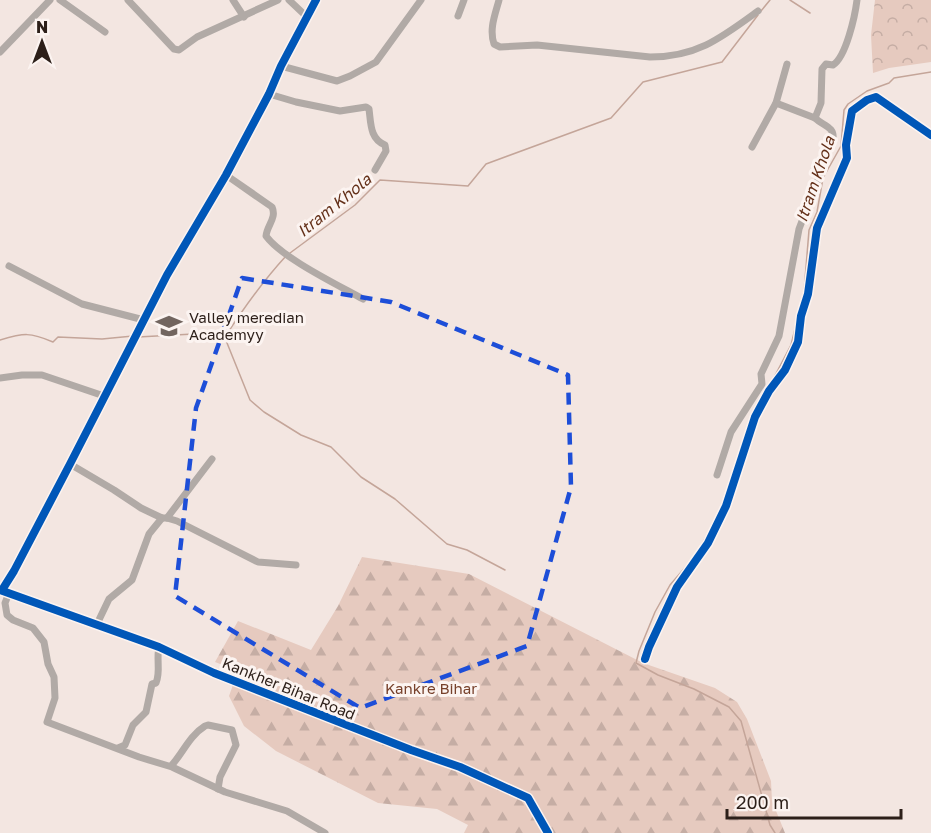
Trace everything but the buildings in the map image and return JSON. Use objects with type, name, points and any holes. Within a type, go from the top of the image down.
[{"type":"street","points":[[2,48],[50,0]]},
{"type":"street","points":[[60,0],[105,32]]},
{"type":"street","points":[[128,0],[174,49],[179,50],[197,37],[278,0]]},
{"type":"street","points":[[232,0],[244,16]]},
{"type":"street","points":[[289,0],[307,17]]},
{"type":"street","points":[[1,590],[14,571],[167,275],[226,175],[269,94],[280,66],[316,0]]},
{"type":"street","points":[[280,66],[337,81],[350,76],[376,62],[421,0]]},
{"type":"street","points":[[458,16],[464,0]]},
{"type":"street","points":[[499,0],[492,22],[492,38],[494,44],[500,47],[537,45],[650,57],[668,57],[689,53],[723,37],[758,11]]},
{"type":"street","points":[[815,118],[822,98],[822,69],[826,64],[833,65],[840,60],[855,18],[857,0]]},
{"type":"street","points":[[752,147],[776,103],[787,64]]},
{"type":"street","points":[[269,94],[340,111],[366,107],[369,109],[373,135],[378,142],[385,145],[386,151],[375,170]]},
{"type":"street","points":[[645,659],[677,587],[708,543],[726,506],[755,417],[769,391],[785,370],[798,342],[801,316],[808,294],[817,228],[847,158],[846,145],[852,111],[867,100],[876,98],[931,135]]},
{"type":"street","points":[[717,475],[731,432],[762,384],[761,374],[777,344],[800,229],[833,140],[832,130],[815,118],[776,103]]},
{"type":"street","points":[[226,175],[272,207],[274,215],[266,237],[288,255],[363,299]]},
{"type":"street","points":[[9,266],[82,304],[144,320]]},
{"type":"street","points":[[0,378],[42,375],[104,396]]},
{"type":"street","points":[[97,624],[109,599],[132,579],[149,534],[165,518],[212,459]]},
{"type":"street","points":[[70,464],[141,508],[258,562],[296,565]]},
{"type":"street","name":"Kankher Bihar Road","points":[[1,590],[159,647],[214,673],[460,767],[528,798],[548,833]]},
{"type":"street","points":[[9,593],[5,603],[7,615],[33,628],[44,642],[48,664],[54,677],[55,698],[47,722],[171,766],[218,789],[287,812],[325,833]]},
{"type":"street","points":[[118,748],[125,745],[133,725],[146,712],[152,684],[158,679],[159,647]]},
{"type":"street","points":[[171,766],[180,757],[189,740],[205,726],[232,730],[236,745],[220,777],[218,789]]},
{"type":"highlighted area","points":[[242,278],[391,302],[568,375],[571,487],[527,646],[360,708],[175,596],[196,408]]},
{"type":"green space","points":[[875,0],[931,0],[931,62],[889,68],[873,73],[871,35]]},
{"type":"green space","name":"Kankre Bihar","points":[[362,557],[469,574],[643,663],[715,688],[737,702],[747,719],[771,781],[772,801],[785,833],[464,833],[468,825],[437,809],[378,803],[276,751],[244,726],[229,696],[238,671],[215,662],[238,621],[311,650],[338,606]]},
{"type":"waterway","name":"Itram Khola","points":[[761,11],[770,0]]},
{"type":"waterway","name":"Itram Khola","points":[[790,0],[810,13]]},
{"type":"waterway","name":"Itram Khola","points":[[290,253],[355,205],[380,180],[468,186],[486,164],[611,118],[643,82],[722,62],[758,15]]},
{"type":"waterway","name":"Itram Khola","points":[[800,307],[804,292],[809,230],[817,212],[823,178],[841,146],[844,110],[848,104],[867,91],[889,83],[894,78],[931,72]]},
{"type":"waterway","name":"Itram Khola","points":[[138,337],[212,333],[225,337],[269,275],[286,256]]},
{"type":"waterway","name":"Itram Khola","points":[[770,385],[791,345],[797,321]]},
{"type":"waterway","name":"Itram Khola","points":[[0,340],[27,335],[38,336],[53,342],[58,337],[102,339],[133,336]]},
{"type":"waterway","points":[[225,338],[250,400],[264,412],[301,435],[331,447],[361,477],[395,499],[447,544],[467,550],[505,570]]},
{"type":"waterway","name":"Itram Khola","points":[[755,411],[759,402]]},
{"type":"waterway","points":[[718,515],[730,483]]},
{"type":"waterway","points":[[716,520],[695,556],[670,585],[655,612],[636,663],[729,707],[741,721],[770,825],[775,833]]},
{"type":"cycle path","points":[[2,590],[14,571],[167,275],[226,175],[316,0]]},
{"type":"cycle path","points":[[645,659],[677,587],[708,543],[726,506],[755,417],[769,391],[785,370],[798,342],[801,316],[808,294],[817,228],[847,158],[846,145],[852,111],[867,100],[876,97],[931,135]]},
{"type":"cycle path","points":[[0,590],[159,647],[214,673],[460,767],[528,798],[548,833]]},
{"type":"place","name":"Valley meredian Academyy","points":[[169,326]]}]
